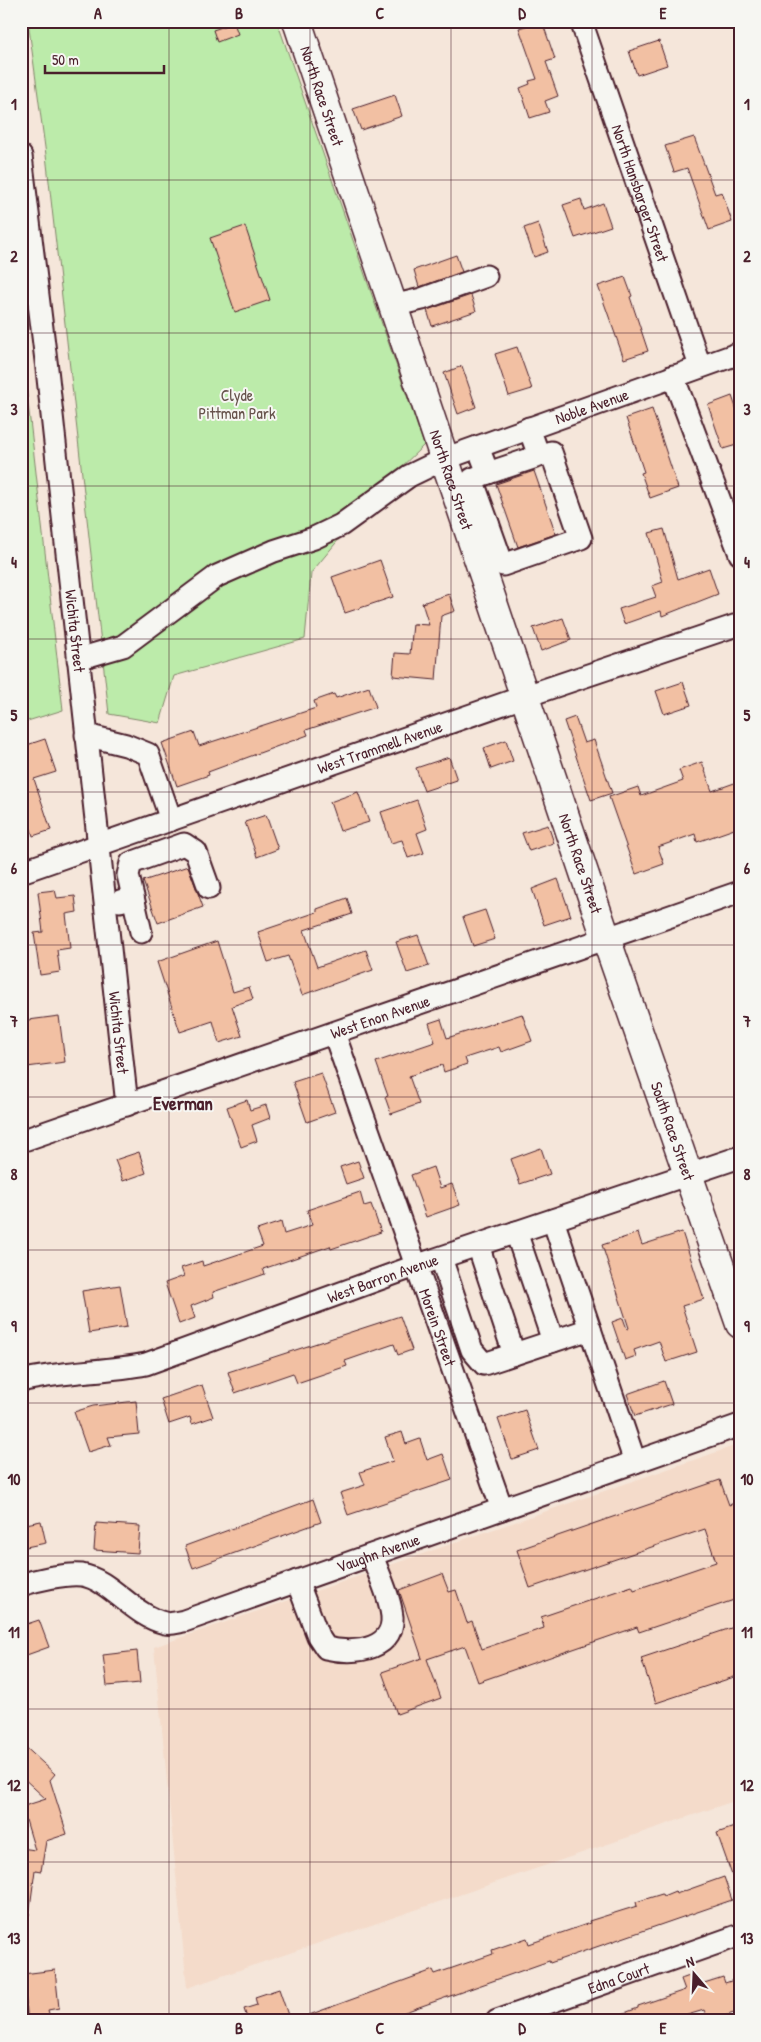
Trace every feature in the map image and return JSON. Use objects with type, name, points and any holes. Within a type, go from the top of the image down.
[{"type":"main road","name":"North Race Street","points":[[298,22],[444,459],[478,527],[526,696],[606,938]]},
{"type":"main road","name":"South Race Street","points":[[606,938],[740,1324]]},
{"type":"street","name":"North Hansbarger Street","points":[[581,21],[700,366]]},
{"type":"street","name":"Wichita Street","points":[[21,156],[47,369],[97,845],[127,1105]]},
{"type":"street","points":[[392,306],[422,299],[486,276]]},
{"type":"street","name":"Noble Avenue","points":[[78,659],[124,646],[217,576],[256,558],[314,538],[341,525],[409,476],[444,459],[740,353]]},
{"type":"street","points":[[673,376],[740,554]]},
{"type":"street","points":[[529,428],[539,456]]},
{"type":"street","points":[[478,447],[488,473]]},
{"type":"street","points":[[551,452],[581,538],[502,565],[478,527],[472,479],[488,473],[551,452]]},
{"type":"street","name":"West Trammell Avenue","points":[[21,872],[526,696],[740,624]]},
{"type":"street","points":[[86,734],[126,745],[148,754],[152,759],[171,820]]},
{"type":"street","points":[[144,830],[153,855]]},
{"type":"street","points":[[141,932],[128,875],[131,863],[184,844],[196,852],[208,888]]},
{"type":"street","name":"West Enon Avenue","points":[[21,1141],[740,892]]},
{"type":"street","points":[[105,906],[132,897]]},
{"type":"street","name":"Morein Street","points":[[334,1033],[418,1265],[502,1509]]},
{"type":"street","name":"West Barron Avenue","points":[[21,1381],[77,1372],[112,1371],[146,1364],[418,1265],[740,1157]]},
{"type":"street","points":[[553,1220],[635,1462]]},
{"type":"street","points":[[516,1232],[553,1341]]},
{"type":"street","points":[[478,1245],[514,1354]]},
{"type":"street","points":[[441,1258],[472,1350],[484,1364],[590,1329]]},
{"type":"street","name":"Vaughn Avenue","points":[[21,1585],[36,1580],[81,1575],[96,1580],[138,1611],[166,1624],[184,1621],[740,1425]]},
{"type":"street","points":[[297,1581],[318,1636],[326,1648],[360,1652],[376,1645],[390,1634],[392,1620],[391,1610],[372,1555]]},
{"type":"street","name":"Edna Court","points":[[497,2021],[740,1935]]},
{"type":"shaded area","points":[[740,1444],[740,1799],[187,1988],[154,1647]]},
{"type":"green space","name":"Clyde Pittman Park","points":[[28,21],[277,21],[424,445],[388,480],[311,573],[305,639],[174,676],[160,723],[109,714],[46,155]]},
{"type":"green space","points":[[21,341],[63,710],[21,723]]},
{"type":"building","points":[[542,21],[555,59],[546,62],[558,96],[545,101],[549,112],[530,118],[520,88],[530,84],[529,81],[537,79],[519,28]]},
{"type":"building","points":[[234,23],[238,34],[217,42],[213,30]]},
{"type":"building","points":[[659,41],[667,65],[637,75],[629,51]]},
{"type":"building","points":[[395,95],[402,116],[361,130],[353,109]]},
{"type":"building","points":[[694,137],[715,194],[722,192],[732,222],[709,230],[687,168],[674,172],[665,146]]},
{"type":"building","points":[[581,199],[584,210],[603,203],[611,226],[575,238],[563,205]]},
{"type":"building","points":[[538,223],[548,252],[534,257],[524,228]]},
{"type":"building","points":[[245,226],[270,300],[235,312],[210,238]]},
{"type":"building","points":[[456,255],[462,272],[419,287],[414,270]]},
{"type":"building","points":[[625,277],[648,351],[624,359],[598,286]]},
{"type":"building","points":[[471,295],[476,311],[432,326],[427,310]]},
{"type":"building","points":[[517,347],[532,389],[509,396],[495,354]]},
{"type":"building","points":[[462,366],[476,407],[458,414],[444,373]]},
{"type":"building","points":[[732,396],[740,419],[740,444],[723,449],[708,405]]},
{"type":"building","points":[[652,409],[678,488],[650,498],[641,473],[644,472],[626,418]]},
{"type":"building","points":[[534,471],[556,534],[518,547],[496,484]]},
{"type":"building","points":[[664,529],[678,579],[709,568],[718,594],[662,616],[661,611],[624,624],[619,609],[656,597],[652,586],[663,582],[649,533]]},
{"type":"building","points":[[380,560],[393,597],[345,613],[332,577]]},
{"type":"building","points":[[449,594],[455,611],[441,616],[436,680],[393,676],[395,653],[410,654],[413,624],[429,625],[422,603]]},
{"type":"building","points":[[563,618],[571,640],[541,651],[533,628]]},
{"type":"building","points":[[683,682],[691,705],[664,714],[656,691]]},
{"type":"building","points":[[369,687],[376,707],[306,730],[308,735],[208,772],[209,775],[177,786],[162,743],[194,732],[199,746],[316,708],[314,701],[334,694],[336,698]]},
{"type":"building","points":[[575,717],[584,743],[594,740],[612,793],[591,800],[564,721]]},
{"type":"building","points":[[45,739],[56,772],[34,779],[51,830],[33,836],[29,823],[21,826],[21,747]]},
{"type":"building","points":[[506,740],[513,761],[491,769],[484,748]]},
{"type":"building","points":[[449,757],[457,780],[424,791],[416,768]]},
{"type":"building","points":[[702,762],[712,791],[740,781],[740,827],[697,842],[695,834],[658,847],[664,864],[636,874],[609,797],[638,787],[641,796],[683,781],[679,770]]},
{"type":"building","points":[[358,792],[369,822],[340,831],[330,802]]},
{"type":"building","points":[[417,800],[427,829],[417,833],[424,853],[408,858],[402,840],[391,843],[381,812]]},
{"type":"building","points":[[266,815],[278,849],[257,857],[245,822]]},
{"type":"building","points":[[548,825],[554,843],[529,851],[522,833]]},
{"type":"building","points":[[188,866],[203,907],[158,923],[143,881]]},
{"type":"building","points":[[558,879],[571,916],[544,925],[532,889]]},
{"type":"building","points":[[55,890],[57,898],[75,896],[77,912],[66,914],[70,948],[57,950],[60,972],[40,975],[34,933],[43,932],[38,892]]},
{"type":"building","points":[[347,898],[352,914],[304,930],[317,967],[366,950],[373,970],[302,995],[288,956],[268,962],[258,932],[317,912],[317,909]]},
{"type":"building","points":[[485,910],[495,939],[473,946],[463,917]]},
{"type":"building","points":[[418,935],[429,966],[407,973],[396,942]]},
{"type":"building","points":[[217,941],[233,992],[249,987],[253,999],[232,1006],[242,1036],[219,1043],[213,1021],[180,1032],[157,962]]},
{"type":"building","points":[[522,1014],[532,1041],[501,1052],[499,1047],[465,1058],[467,1064],[444,1072],[442,1065],[409,1076],[419,1104],[391,1114],[385,1097],[388,1096],[376,1062],[435,1042],[429,1023],[441,1019],[447,1038]]},
{"type":"building","points":[[59,1016],[65,1062],[27,1067],[21,1021]]},
{"type":"building","points":[[321,1073],[335,1112],[307,1122],[293,1082]]},
{"type":"building","points":[[247,1100],[250,1110],[266,1105],[270,1118],[252,1125],[257,1141],[241,1147],[227,1107]]},
{"type":"building","points":[[541,1148],[550,1174],[520,1184],[511,1159]]},
{"type":"building","points":[[139,1152],[146,1173],[123,1181],[115,1160]]},
{"type":"building","points":[[358,1161],[364,1178],[346,1184],[340,1167]]},
{"type":"building","points":[[433,1167],[440,1188],[452,1184],[460,1205],[426,1217],[411,1175]]},
{"type":"building","points":[[360,1192],[364,1206],[371,1204],[381,1232],[331,1249],[330,1246],[263,1269],[265,1274],[213,1292],[214,1297],[191,1306],[195,1318],[179,1324],[165,1283],[184,1276],[181,1268],[202,1261],[203,1266],[263,1246],[257,1230],[281,1222],[284,1234],[312,1225],[307,1210]]},
{"type":"building","points":[[682,1232],[704,1299],[682,1306],[697,1352],[666,1362],[659,1341],[634,1350],[636,1356],[625,1360],[612,1322],[623,1318],[627,1329],[629,1328],[602,1245],[638,1233],[642,1245]]},
{"type":"building","points":[[120,1285],[127,1327],[89,1333],[82,1291]]},
{"type":"building","points":[[400,1316],[412,1350],[398,1355],[394,1344],[345,1361],[347,1366],[297,1383],[293,1373],[235,1393],[228,1372]]},
{"type":"building","points":[[664,1381],[672,1404],[635,1416],[627,1394]]},
{"type":"building","points":[[202,1385],[213,1417],[192,1424],[190,1417],[169,1424],[161,1399]]},
{"type":"building","points":[[136,1401],[139,1434],[108,1437],[111,1445],[88,1452],[74,1412],[93,1406]]},
{"type":"building","points":[[525,1410],[539,1450],[512,1459],[498,1419]]},
{"type":"building","points":[[402,1432],[406,1444],[420,1439],[427,1460],[443,1454],[452,1480],[348,1515],[340,1493],[365,1485],[360,1472],[393,1461],[385,1437]]},
{"type":"building","points":[[720,1480],[729,1505],[740,1501],[740,1598],[639,1632],[637,1627],[478,1682],[465,1646],[427,1659],[441,1698],[397,1714],[382,1672],[422,1658],[399,1590],[442,1574],[449,1592],[456,1590],[467,1623],[472,1621],[482,1649],[544,1628],[541,1617],[632,1586],[634,1590],[716,1562],[705,1529],[530,1588],[517,1550]]},
{"type":"building","points":[[313,1499],[321,1522],[193,1568],[185,1546]]},
{"type":"building","points":[[41,1521],[46,1543],[21,1548],[21,1525]]},
{"type":"building","points":[[96,1523],[140,1526],[138,1553],[94,1550]]},
{"type":"building","points":[[39,1620],[49,1647],[21,1657],[21,1626]]},
{"type":"building","points":[[740,1625],[740,1675],[656,1703],[641,1658]]},
{"type":"building","points":[[137,1651],[140,1683],[107,1686],[103,1655]]},
{"type":"building","points":[[21,1743],[55,1774],[50,1780],[67,1834],[46,1841],[41,1871],[35,1870],[29,1915],[21,1914],[21,1848],[35,1850],[26,1820],[21,1821],[21,1807],[46,1799],[21,1776]]},
{"type":"building","points":[[740,1825],[740,1891],[738,1892],[717,1833]]},
{"type":"building","points":[[724,1877],[732,1900],[378,2021],[299,2021],[298,2019],[433,1970],[435,1974],[493,1954],[492,1950],[527,1938],[529,1944],[590,1923],[589,1921],[637,1906],[636,1902],[662,1894],[663,1896],[675,1891],[676,1894]]},
{"type":"building","points":[[55,1970],[59,2008],[48,2010],[51,2021],[28,2021],[23,1974]]},
{"type":"building","points":[[695,1974],[698,1985],[723,1977],[725,1983],[740,1978],[740,2011],[709,2021],[704,2010],[681,2017],[682,2021],[608,2021],[608,2019],[638,2008],[638,2006],[685,1990],[681,1979]]},
{"type":"building","points":[[279,1989],[290,2021],[248,2021],[244,2009],[257,2005],[255,1997]]},
{"type":"district","name":"Everman","points":[[183,1103]]}]
